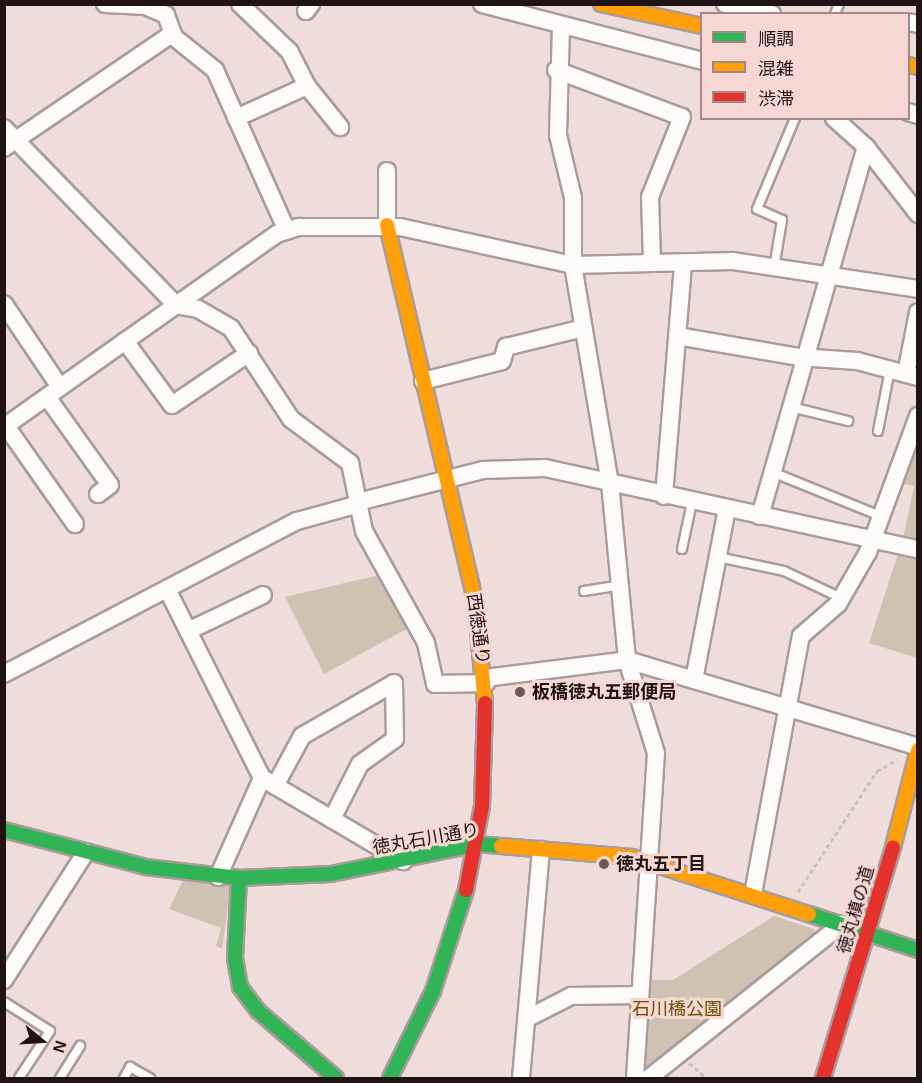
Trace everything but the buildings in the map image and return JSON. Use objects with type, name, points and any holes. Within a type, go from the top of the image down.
[{"type":"main road","points":[[601,4],[700,26]]},
{"type":"main road","points":[[667,4],[700,12]]},
{"type":"main road","name":"西徳通り","points":[[387,225],[475,600],[485,681],[486,766],[477,844],[445,958],[390,1078]]},
{"type":"main road","name":"徳丸槙の道","points":[[823,1078],[870,934],[913,751]]},
{"type":"main road","name":"徳丸石川通り","points":[[4,830],[86,852],[218,877],[239,878],[331,874],[404,861],[477,844],[649,860],[918,950]]},
{"type":"main road","points":[[239,878],[235,958],[240,987],[258,1011],[336,1078]]},
{"type":"street","points":[[105,4],[145,6],[166,15],[173,33],[215,70],[287,231]]},
{"type":"street","points":[[240,4],[290,52],[307,86],[340,127]]},
{"type":"street","points":[[482,4],[700,61]]},
{"type":"street","points":[[732,6],[762,12]]},
{"type":"street","points":[[561,26],[556,70],[558,135],[573,198],[573,265],[610,483],[627,660],[656,753],[635,1078]]},
{"type":"street","points":[[4,148],[173,33]]},
{"type":"street","points":[[556,70],[681,117],[650,197],[652,262]]},
{"type":"street","points":[[236,118],[307,86]]},
{"type":"street","points":[[836,120],[866,147],[918,214]]},
{"type":"street","points":[[4,128],[19,138],[176,305],[198,309],[231,328],[291,419],[350,463],[364,531],[426,644],[430,686],[485,681],[627,660],[913,751]]},
{"type":"street","points":[[760,516],[866,147]]},
{"type":"street","name":"西徳通り","points":[[387,171],[387,225]]},
{"type":"street","points":[[75,524],[7,421],[54,392],[176,305],[287,231],[387,225],[573,265],[733,261],[918,289]]},
{"type":"street","points":[[664,496],[683,263]]},
{"type":"street","points":[[5,304],[110,485],[98,494]]},
{"type":"street","points":[[677,336],[904,373],[918,312]]},
{"type":"street","points":[[423,381],[502,362],[506,347],[584,328]]},
{"type":"street","points":[[125,341],[172,405],[249,353]]},
{"type":"street","points":[[753,894],[801,636],[821,623],[842,598],[870,540],[918,416]]},
{"type":"street","points":[[4,674],[297,521],[447,480],[517,467],[575,472],[664,496],[918,549]]},
{"type":"street","points":[[694,680],[727,509]]},
{"type":"street","points":[[167,589],[269,782],[404,861]]},
{"type":"street","points":[[188,631],[263,595]]},
{"type":"street","points":[[218,877],[269,782],[302,736],[394,683],[399,690],[395,739],[360,764],[333,819]]},
{"type":"street","points":[[521,1078],[541,850]]},
{"type":"street","points":[[4,980],[86,852]]},
{"type":"street","points":[[649,1078],[842,924]]},
{"type":"street","points":[[526,1019],[570,996],[640,995]]},
{"type":"lane","points":[[774,268],[782,219],[757,209],[794,120]]},
{"type":"lane","points":[[878,431],[904,373]]},
{"type":"lane","points":[[791,407],[848,421]]},
{"type":"lane","points":[[772,472],[878,515]]},
{"type":"lane","points":[[682,549],[692,502]]},
{"type":"lane","points":[[718,557],[784,571],[842,598]]},
{"type":"lane","points":[[584,591],[621,585]]},
{"type":"lane","points":[[4,1002],[50,1031],[19,1078]]},
{"type":"lane","points":[[60,1078],[80,1046]]},
{"type":"lane","points":[[124,1078],[130,1066],[150,1078]]},
{"type":"path","points":[[795,896],[877,771],[913,751]]},
{"type":"path","points":[[685,1059],[707,1078]]},
{"type":"green space","points":[[917,435],[917,542],[903,539],[914,486],[898,483]]},
{"type":"green space","points":[[898,554],[917,557],[917,658],[869,643]]},
{"type":"green space","points":[[383,574],[412,626],[324,674],[285,597]]},
{"type":"green space","points":[[183,880],[231,885],[222,949],[216,946],[221,928],[169,909]]},
{"type":"green space","name":"石川橋公園","points":[[774,916],[814,929],[815,938],[650,1071],[643,1066],[647,980],[673,980]]},
{"type":"traffic: fast","points":[[4,830],[146,867],[239,878],[331,874],[477,844],[501,846]]},
{"type":"traffic: fast","points":[[239,878],[235,958],[240,987],[258,1011],[336,1078]]},
{"type":"traffic: fast","points":[[390,1078],[433,991],[466,890]]},
{"type":"traffic: fast","points":[[809,914],[918,950]]},
{"type":"traffic: slow","points":[[601,4],[700,26]]},
{"type":"traffic: slow","points":[[910,65],[918,67]]},
{"type":"traffic: slow","points":[[387,225],[475,600],[485,703]]},
{"type":"traffic: slow","points":[[893,847],[918,750]]},
{"type":"traffic: slow","points":[[501,846],[632,857],[809,914]]},
{"type":"traffic: jam","points":[[466,890],[482,806],[485,703]]},
{"type":"traffic: jam","points":[[823,1078],[893,847]]},
{"type":"place","name":"板橋徳丸五郵便局","points":[[520,692]]},
{"type":"place","name":"徳丸五丁目","points":[[604,864]]}]
